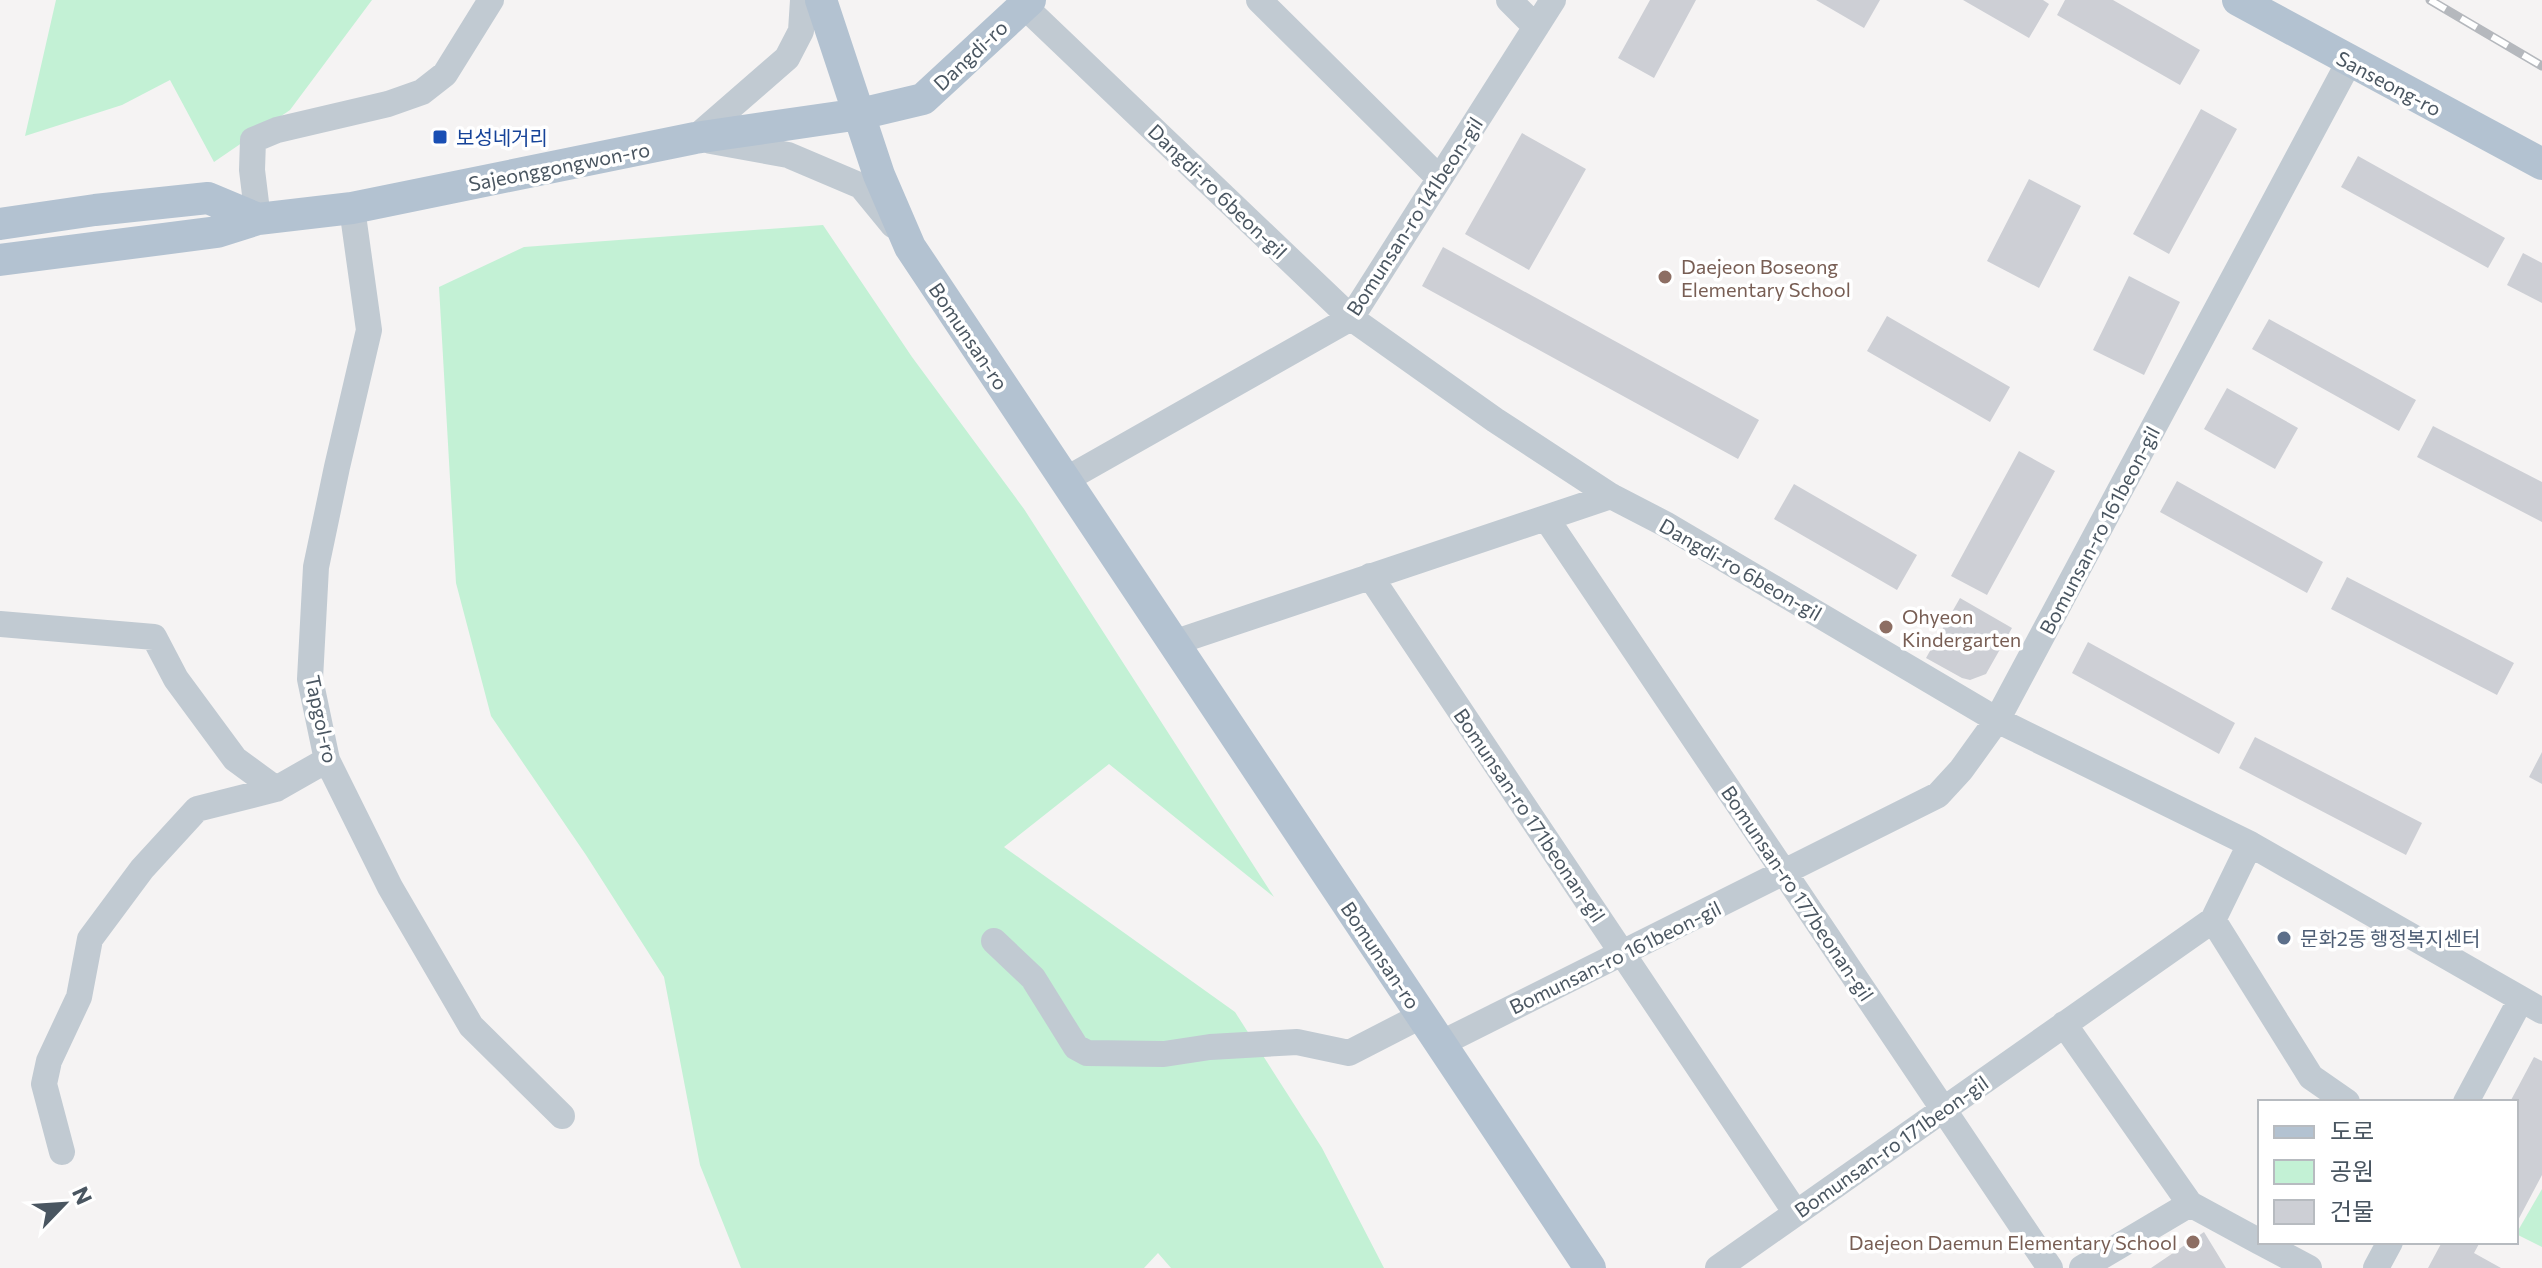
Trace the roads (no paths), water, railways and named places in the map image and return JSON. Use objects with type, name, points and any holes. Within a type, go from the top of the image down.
[{"type":"main road","name":"Bomunsan-ro","points":[[821,0],[879,175],[910,247],[1590,1268]]},
{"type":"main road","name":"Sanseong-ro","points":[[2238,0],[2542,164]]},
{"type":"main road","name":"Dangdi-ro","points":[[860,114],[923,99],[1027,3]]},
{"type":"main road","name":"Sajeonggongwon-ro","points":[[0,260],[217,232],[258,219],[352,208],[695,138],[860,114]]},
{"type":"main road","name":"Sajeonggongwon-ro","points":[[0,224],[208,198],[258,219]]},
{"type":"street","points":[[258,219],[252,170],[253,140],[277,130],[388,104],[422,92],[445,74],[491,0]]},
{"type":"street","points":[[695,138],[787,58],[801,31],[803,0]]},
{"type":"street","points":[[1259,0],[1439,178]]},
{"type":"street","points":[[1509,0],[1536,27]]},
{"type":"street","name":"Bomunsan-ro 141beon-gil","points":[[1065,480],[1351,318],[1553,0]]},
{"type":"street","name":"Dangdi-ro 6beon-gil","points":[[1027,3],[1351,318],[1495,420],[1611,496],[1665,524],[1997,720],[2250,844],[2532,1005]]},
{"type":"street","name":"Bomunsan-ro 161beon-gil","points":[[1440,1044],[1938,795],[1961,770],[1997,720],[2349,62]]},
{"type":"street","points":[[695,138],[788,155],[861,186],[910,247]]},
{"type":"street","name":"Tapgol-ro","points":[[352,208],[369,330],[316,567],[310,679],[327,760],[390,887],[471,1026],[562,1116]]},
{"type":"street","points":[[1173,643],[1611,496]]},
{"type":"street","name":"Bomunsan-ro 177beonan-gil","points":[[1546,518],[2050,1268]]},
{"type":"street","name":"Bomunsan-ro 171beonan-gil","points":[[1370,576],[1796,1213]]},
{"type":"street","points":[[0,624],[154,637],[176,679],[235,759],[276,789]]},
{"type":"street","points":[[62,1152],[44,1084],[49,1061],[79,997],[90,939],[142,869],[197,809],[276,789],[327,760]]},
{"type":"street","name":"Bomunsan-ro 171beon-gil","points":[[1718,1268],[2213,920],[2250,844]]},
{"type":"street","points":[[2213,920],[2311,1077],[2344,1100]]},
{"type":"street","points":[[994,941],[1033,978],[1076,1047],[1087,1053],[1164,1054],[1210,1047],[1297,1042],[1349,1053],[1421,1016]]},
{"type":"street","points":[[2467,1100],[2532,1005]]},
{"type":"street","points":[[2064,1024],[2190,1204],[2258,1241]]},
{"type":"street","points":[[2082,1268],[2190,1204]]},
{"type":"street","points":[[2264,1244],[2309,1268]]},
{"type":"street","points":[[2376,1268],[2389,1244]]},
{"type":"railway","points":[[2430,0],[2542,66]]},
{"type":"place","name":"보성네거리","points":[[440,137]]},
{"type":"place","name":"Daejeon Boseong Elementary School","points":[[1665,277]]},
{"type":"place","name":"Ohyeon Kindergarten","points":[[1886,627]]},
{"type":"place","name":"문화2동 행정복지센터","points":[[2284,938]]},
{"type":"place","name":"Daejeon Daemun Elementary School","points":[[2193,1242]]}]
